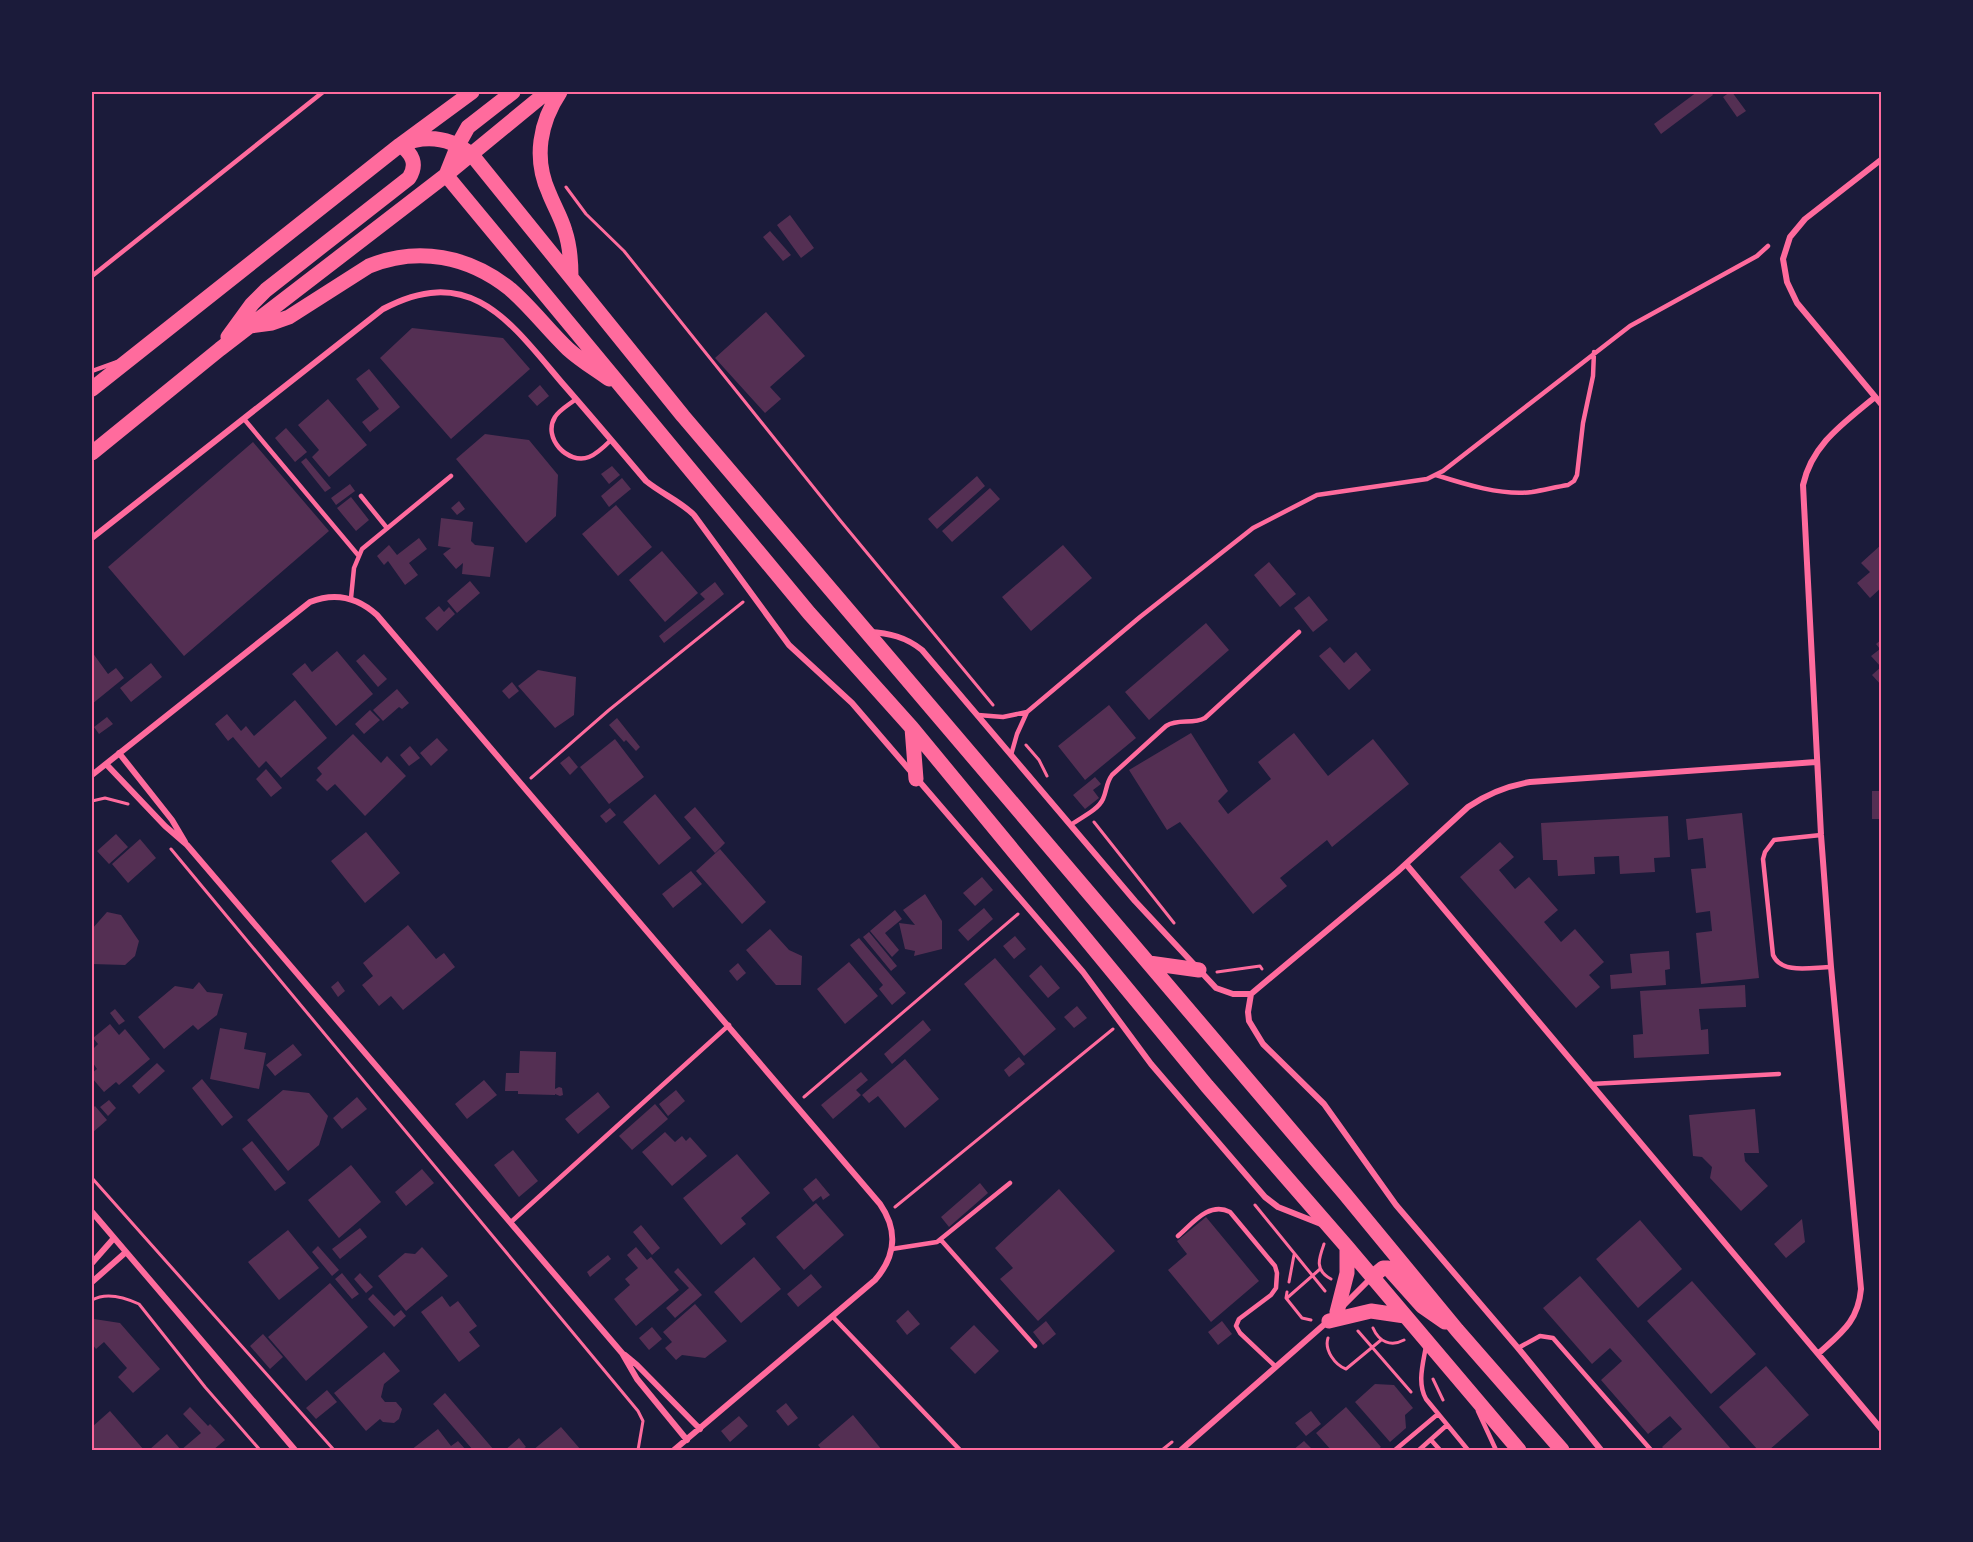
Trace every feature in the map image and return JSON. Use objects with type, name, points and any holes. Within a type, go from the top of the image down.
[{"type":"main road","points":[[92,389],[400,145],[472,92]]},
{"type":"main road","points":[[446,175],[458,145],[471,123],[513,92]]},
{"type":"main road","points":[[92,453],[220,348],[472,155],[547,92]]},
{"type":"main road","points":[[560,92],[544,125],[540,158],[546,185],[566,232],[571,277]]},
{"type":"main road","points":[[471,123],[476,137],[484,142],[489,141]]},
{"type":"main road","points":[[400,145],[423,138],[435,138],[458,145],[472,155],[683,416],[1345,1194],[1457,1330],[1562,1450]]},
{"type":"main road","points":[[220,348],[246,311],[266,290],[409,178],[414,162],[409,152],[400,145]]},
{"type":"main road","points":[[446,175],[808,612],[912,728],[1207,1086],[1520,1450]]},
{"type":"main road","points":[[250,326],[281,321],[369,266],[384,260],[418,254],[435,256],[476,267],[512,290],[569,350],[625,390]]},
{"type":"main road","points":[[912,728],[916,779]]},
{"type":"main road","points":[[1149,963],[1207,971]]},
{"type":"main road","points":[[1329,1317],[1347,1273],[1347,1247]]},
{"type":"main road","points":[[1372,1277],[1383,1268],[1388,1268],[1422,1306],[1457,1330]]},
{"type":"main road","points":[[1329,1317],[1371,1311],[1405,1316]]},
{"type":"street","points":[[1881,159],[1804,219],[1790,237],[1784,259],[1787,282],[1797,303],[1881,405]]},
{"type":"street","points":[[92,538],[382,309],[398,301],[431,293],[464,296],[494,310],[519,332],[646,481],[681,503],[694,515],[789,645],[846,696],[1083,972],[1150,1064],[1264,1197],[1278,1207],[1329,1227]]},
{"type":"street","points":[[1818,1354],[1850,1323],[1860,1301],[1861,1289],[1821,835],[1803,484],[1806,470],[1822,444],[1875,397]]},
{"type":"street","points":[[92,775],[301,608],[320,598],[341,596],[361,602],[377,615],[796,1104],[887,1214],[891,1225],[892,1249],[889,1260],[875,1280],[674,1450]]},
{"type":"street","points":[[867,631],[885,633],[912,642],[922,650],[1135,901],[1207,971],[1216,988],[1242,995],[1251,994],[1406,864],[1468,807],[1491,793],[1517,784],[1816,762]]},
{"type":"street","points":[[119,753],[178,828],[187,845]]},
{"type":"street","points":[[106,764],[165,826],[187,845],[622,1353],[637,1379],[687,1440]]},
{"type":"street","points":[[1406,864],[1881,1430]]},
{"type":"street","points":[[1251,994],[1249,1021],[1263,1044],[1324,1104],[1396,1205],[1601,1450]]},
{"type":"street","points":[[92,1212],[295,1450]]},
{"type":"street","points":[[92,1263],[114,1238]]},
{"type":"street","points":[[92,1282],[126,1252]]},
{"type":"street","points":[[1181,1450],[1277,1368],[1372,1277]]},
{"type":"street","points":[[622,1353],[637,1365],[700,1430]]},
{"type":"lane","points":[[92,276],[323,92]]},
{"type":"lane","points":[[1011,755],[1027,712],[1140,617],[1253,528],[1317,495],[1416,481],[1436,475],[1630,326],[1757,256],[1768,246]]},
{"type":"lane","points":[[1436,475],[1477,488],[1518,492],[1568,485],[1574,481],[1577,475],[1583,423],[1593,376],[1594,352]]},
{"type":"lane","points":[[92,371],[131,358]]},
{"type":"lane","points":[[576,399],[555,417],[552,431],[557,446],[568,456],[583,458],[590,457],[612,440]]},
{"type":"lane","points":[[244,419],[358,555]]},
{"type":"lane","points":[[351,598],[354,568],[362,549],[451,476]]},
{"type":"lane","points":[[361,496],[387,528]]},
{"type":"lane","points":[[1072,824],[1101,802],[1112,775],[1166,726],[1176,721],[1191,722],[1205,718],[1299,632]]},
{"type":"lane","points":[[978,715],[1003,717],[1027,712]]},
{"type":"lane","points":[[1821,835],[1774,840],[1764,852],[1763,859],[1775,961],[1785,967],[1831,967]]},
{"type":"lane","points":[[511,1222],[729,1025]]},
{"type":"lane","points":[[1591,1084],[1779,1074]]},
{"type":"lane","points":[[892,1249],[930,1244],[941,1240],[1010,1183]]},
{"type":"lane","points":[[1178,1236],[1207,1211],[1224,1209],[1230,1212],[1275,1266],[1278,1280],[1276,1288],[1271,1295],[1239,1319],[1236,1326],[1240,1333],[1277,1368]]},
{"type":"lane","points":[[941,1240],[1035,1346]]},
{"type":"lane","points":[[832,1316],[960,1450]]},
{"type":"lane","points":[[1518,1348],[1540,1335],[1553,1338],[1651,1450]]},
{"type":"lane","points":[[1426,1340],[1422,1391],[1468,1450]]},
{"type":"lane","points":[[1469,1392],[1496,1450]]},
{"type":"lane","points":[[1395,1450],[1438,1414]]},
{"type":"lane","points":[[1419,1450],[1447,1425]]},
{"type":"lane","points":[[1431,1440],[1440,1450]]},
{"type":"path","points":[[565,185],[586,214],[624,251],[839,519],[1003,717]]},
{"type":"path","points":[[522,786],[609,710],[752,595]]},
{"type":"path","points":[[1017,734],[1039,760],[1048,779]]},
{"type":"path","points":[[92,801],[105,798],[130,805]]},
{"type":"path","points":[[1087,813],[1178,927]]},
{"type":"path","points":[[168,845],[638,1411],[643,1421],[638,1450]]},
{"type":"path","points":[[796,1104],[1026,906]]},
{"type":"path","points":[[1207,971],[1260,966],[1269,978]]},
{"type":"path","points":[[887,1214],[1120,1023]]},
{"type":"path","points":[[92,1178],[334,1450]]},
{"type":"path","points":[[1250,1180],[1249,1193],[1257,1208],[1312,1276],[1329,1317],[1326,1346],[1344,1368],[1350,1367],[1381,1340]]},
{"type":"path","points":[[1257,1208],[1268,1212]]},
{"type":"path","points":[[1330,1248],[1325,1240],[1319,1258],[1320,1269],[1323,1275],[1338,1281]]},
{"type":"path","points":[[1294,1255],[1286,1298],[1302,1318],[1307,1320],[1329,1317]]},
{"type":"path","points":[[1286,1298],[1320,1269]]},
{"type":"path","points":[[92,1300],[110,1296],[126,1298],[139,1304],[205,1387],[260,1450]]},
{"type":"path","points":[[1371,1311],[1374,1330],[1381,1340],[1392,1344],[1408,1338]]},
{"type":"path","points":[[1352,1323],[1418,1400],[1434,1408]]},
{"type":"path","points":[[1424,1360],[1447,1405]]},
{"type":"building","points":[[1697,92],[1711,92],[1713,95],[1661,134],[1654,124]]},
{"type":"building","points":[[1730,92],[1746,111],[1737,117],[1723,97]]},
{"type":"building","points":[[790,215],[814,248],[801,258],[777,225]]},
{"type":"building","points":[[770,231],[791,255],[783,261],[763,237]]},
{"type":"building","points":[[766,312],[805,356],[770,387],[781,399],[765,413],[715,358]]},
{"type":"building","points":[[412,328],[503,338],[530,369],[451,439],[380,358]]},
{"type":"building","points":[[369,369],[400,407],[370,432],[362,422],[379,409],[356,379]]},
{"type":"building","points":[[540,385],[549,396],[537,406],[528,396]]},
{"type":"building","points":[[328,399],[367,445],[329,477],[312,457],[319,450],[298,425]]},
{"type":"building","points":[[286,428],[307,452],[295,462],[275,438]]},
{"type":"building","points":[[485,434],[529,440],[558,475],[556,516],[526,543],[456,459]]},
{"type":"building","points":[[253,442],[329,531],[184,656],[108,567]]},
{"type":"building","points":[[306,458],[331,488],[325,492],[301,462]]},
{"type":"building","points":[[612,466],[620,475],[609,484],[601,474]]},
{"type":"building","points":[[977,476],[985,486],[937,529],[928,519]]},
{"type":"building","points":[[622,478],[631,489],[609,507],[601,496]]},
{"type":"building","points":[[350,484],[355,491],[336,505],[331,498]]},
{"type":"building","points":[[990,488],[1000,499],[952,542],[942,531]]},
{"type":"building","points":[[351,497],[369,520],[356,531],[337,508]]},
{"type":"building","points":[[459,501],[465,509],[457,515],[451,508]]},
{"type":"building","points":[[616,505],[652,547],[618,576],[582,534]]},
{"type":"building","points":[[441,518],[473,522],[471,541],[475,545],[494,547],[490,577],[462,574],[463,563],[456,569],[443,554],[451,548],[438,546]]},
{"type":"building","points":[[419,538],[427,549],[409,563],[418,575],[405,585],[388,561],[384,565],[377,556],[389,545],[397,555]]},
{"type":"building","points":[[1882,544],[1882,587],[1870,598],[1857,583],[1870,572],[1861,563]]},
{"type":"building","points":[[1063,545],[1092,578],[1031,631],[1002,597]]},
{"type":"building","points":[[662,551],[698,593],[665,622],[629,580]]},
{"type":"building","points":[[1269,562],[1296,594],[1280,607],[1254,575]]},
{"type":"building","points":[[470,581],[480,593],[457,613],[447,601]]},
{"type":"building","points":[[715,582],[724,594],[664,643],[659,636],[705,599],[700,594]]},
{"type":"building","points":[[1309,596],[1328,620],[1313,632],[1294,608]]},
{"type":"building","points":[[439,606],[444,612],[449,607],[455,614],[437,631],[425,618]]},
{"type":"building","points":[[1206,623],[1229,650],[1149,720],[1125,692]]},
{"type":"building","points":[[1882,639],[1882,686],[1872,675],[1881,667],[1871,656],[1880,649],[1876,644]]},
{"type":"building","points":[[1330,647],[1344,663],[1356,652],[1371,670],[1349,690],[1319,656]]},
{"type":"building","points":[[337,651],[373,694],[336,726],[292,674],[305,663],[312,672]]},
{"type":"building","points":[[92,652],[108,674],[116,668],[124,678],[92,704]]},
{"type":"building","points":[[364,654],[387,679],[378,687],[356,661]]},
{"type":"building","points":[[151,663],[162,677],[131,702],[120,688]]},
{"type":"building","points":[[538,670],[576,677],[574,715],[555,728],[518,686]]},
{"type":"building","points":[[512,682],[519,691],[509,699],[502,691]]},
{"type":"building","points":[[397,689],[409,703],[402,709],[399,707],[383,721],[373,710]]},
{"type":"building","points":[[295,700],[327,738],[281,778],[266,761],[259,768],[233,737],[228,741],[215,724],[227,714],[241,731],[246,726],[254,736]]},
{"type":"building","points":[[1109,705],[1136,738],[1085,780],[1058,746]]},
{"type":"building","points":[[370,710],[380,720],[364,734],[355,724]]},
{"type":"building","points":[[107,717],[113,724],[99,734],[94,727]]},
{"type":"building","points":[[617,718],[640,747],[636,751],[626,740],[624,742],[609,725]]},
{"type":"building","points":[[1191,733],[1228,791],[1218,801],[1228,814],[1271,779],[1258,762],[1294,733],[1328,776],[1373,739],[1409,784],[1332,847],[1327,840],[1280,878],[1287,886],[1253,914],[1180,822],[1167,830],[1129,770]]},
{"type":"building","points":[[353,734],[381,763],[387,756],[406,776],[365,816],[335,784],[327,791],[316,780],[322,774],[317,768]]},
{"type":"building","points":[[437,738],[448,750],[431,766],[420,753]]},
{"type":"building","points":[[615,739],[644,777],[609,804],[580,767]]},
{"type":"building","points":[[410,746],[420,758],[409,766],[400,755]]},
{"type":"building","points":[[569,756],[578,767],[570,775],[560,763]]},
{"type":"building","points":[[266,769],[282,788],[271,797],[256,779]]},
{"type":"building","points":[[1095,777],[1101,784],[1093,790],[1099,798],[1085,809],[1073,795]]},
{"type":"building","points":[[1872,791],[1882,791],[1882,819],[1872,819]]},
{"type":"building","points":[[655,794],[691,838],[659,865],[623,822]]},
{"type":"building","points":[[695,807],[725,843],[715,853],[684,817]]},
{"type":"building","points":[[610,808],[616,815],[606,823],[600,816]]},
{"type":"building","points":[[1742,813],[1759,978],[1701,984],[1696,933],[1712,931],[1710,911],[1696,913],[1691,869],[1706,868],[1703,838],[1688,840],[1686,819]]},
{"type":"building","points":[[1668,816],[1670,857],[1654,858],[1655,872],[1620,874],[1619,856],[1594,857],[1595,874],[1558,876],[1557,860],[1543,860],[1541,823]]},
{"type":"building","points":[[366,832],[400,873],[365,903],[331,861]]},
{"type":"building","points":[[116,834],[128,847],[109,864],[97,851]]},
{"type":"building","points":[[140,839],[156,858],[128,883],[112,864]]},
{"type":"building","points":[[1500,842],[1514,857],[1499,870],[1515,889],[1529,877],[1558,910],[1544,922],[1561,942],[1575,929],[1604,962],[1589,975],[1600,987],[1576,1008],[1460,877]]},
{"type":"building","points":[[720,849],[766,902],[742,924],[696,871]]},
{"type":"building","points":[[691,871],[702,884],[673,908],[662,894]]},
{"type":"building","points":[[982,877],[993,890],[975,906],[963,893]]},
{"type":"building","points":[[925,894],[942,921],[942,949],[914,956],[915,951],[905,949],[899,923],[915,925],[903,910]]},
{"type":"building","points":[[984,908],[993,919],[968,941],[958,930]]},
{"type":"building","points":[[895,910],[902,919],[885,933],[899,950],[892,957],[870,931]]},
{"type":"building","points":[[107,912],[121,915],[139,941],[135,956],[125,965],[92,964],[92,929]]},
{"type":"building","points":[[408,925],[436,959],[444,953],[455,967],[403,1010],[391,996],[379,1006],[362,985],[373,976],[363,963]]},
{"type":"building","points":[[770,929],[789,950],[802,956],[801,985],[776,985],[746,950]]},
{"type":"building","points":[[869,932],[897,966],[891,971],[863,937]]},
{"type":"building","points":[[1015,936],[1026,949],[1014,959],[1003,946]]},
{"type":"building","points":[[859,938],[906,993],[892,1005],[879,989],[883,985],[850,945]]},
{"type":"building","points":[[1669,951],[1670,969],[1665,970],[1666,985],[1611,989],[1610,975],[1632,973],[1630,954]]},
{"type":"building","points":[[995,958],[1056,1029],[1024,1056],[964,984]]},
{"type":"building","points":[[849,962],[878,996],[845,1024],[817,989]]},
{"type":"building","points":[[738,963],[746,973],[737,981],[729,971]]},
{"type":"building","points":[[1041,965],[1060,988],[1048,998],[1029,976]]},
{"type":"building","points":[[338,981],[345,991],[338,997],[331,987]]},
{"type":"building","points":[[199,982],[207,992],[223,994],[217,1015],[198,1030],[193,1025],[164,1049],[138,1017],[175,986],[193,989]]},
{"type":"building","points":[[1745,985],[1746,1007],[1699,1009],[1701,1030],[1708,1029],[1709,1054],[1634,1058],[1633,1035],[1643,1034],[1640,991]]},
{"type":"building","points":[[1077,1006],[1087,1018],[1074,1028],[1064,1017]]},
{"type":"building","points":[[115,1009],[125,1021],[119,1025],[110,1013]]},
{"type":"building","points":[[923,1020],[931,1030],[892,1064],[884,1054]]},
{"type":"building","points":[[110,1024],[119,1035],[125,1029],[150,1059],[119,1085],[116,1082],[104,1092],[92,1078],[92,1073],[97,1069],[93,1063],[94,1048],[98,1044],[93,1038]]},
{"type":"building","points":[[220,1028],[247,1033],[244,1049],[266,1053],[259,1089],[210,1079]]},
{"type":"building","points":[[293,1044],[302,1055],[275,1076],[266,1065]]},
{"type":"building","points":[[520,1051],[556,1052],[555,1089],[562,1088],[563,1095],[518,1094],[518,1091],[505,1091],[506,1073],[519,1073]]},
{"type":"building","points":[[1019,1057],[1025,1064],[1009,1077],[1004,1070]]},
{"type":"building","points":[[905,1059],[939,1099],[905,1128],[878,1096],[869,1103],[862,1095]]},
{"type":"building","points":[[157,1063],[165,1071],[139,1094],[132,1086]]},
{"type":"building","points":[[861,1072],[868,1080],[856,1090],[861,1095],[833,1119],[821,1105]]},
{"type":"building","points":[[202,1079],[233,1117],[222,1126],[192,1088]]},
{"type":"building","points":[[484,1080],[497,1095],[467,1119],[455,1104]]},
{"type":"building","points":[[283,1090],[309,1093],[328,1116],[319,1145],[288,1171],[247,1120]]},
{"type":"building","points":[[676,1090],[685,1101],[668,1116],[659,1104]]},
{"type":"building","points":[[598,1092],[610,1107],[578,1134],[565,1119]]},
{"type":"building","points":[[357,1097],[367,1109],[342,1129],[333,1118]]},
{"type":"building","points":[[109,1100],[116,1108],[108,1116],[100,1107]]},
{"type":"building","points":[[655,1104],[668,1119],[632,1150],[619,1136]]},
{"type":"building","points":[[95,1106],[107,1120],[92,1133],[92,1109]]},
{"type":"building","points":[[1755,1109],[1759,1153],[1744,1153],[1745,1161],[1768,1186],[1741,1211],[1710,1178],[1712,1167],[1702,1157],[1693,1156],[1689,1115]]},
{"type":"building","points":[[665,1132],[675,1142],[682,1136],[686,1141],[690,1137],[707,1156],[672,1186],[642,1152]]},
{"type":"building","points":[[252,1141],[286,1183],[275,1191],[242,1149]]},
{"type":"building","points":[[513,1150],[538,1181],[519,1197],[494,1165]]},
{"type":"building","points":[[737,1154],[770,1193],[741,1218],[746,1224],[721,1245],[683,1198]]},
{"type":"building","points":[[351,1165],[381,1202],[339,1238],[308,1200]]},
{"type":"building","points":[[422,1169],[434,1183],[406,1206],[395,1192]]},
{"type":"building","points":[[816,1178],[830,1195],[823,1200],[821,1196],[813,1202],[803,1189]]},
{"type":"building","points":[[980,1183],[988,1193],[949,1227],[941,1217]]},
{"type":"building","points":[[1059,1189],[1115,1251],[1038,1321],[1000,1279],[1013,1268],[995,1248]]},
{"type":"building","points":[[816,1203],[844,1235],[804,1270],[776,1237]]},
{"type":"building","points":[[1206,1217],[1259,1281],[1211,1322],[1168,1270],[1187,1254],[1177,1241]]},
{"type":"building","points":[[1802,1219],[1805,1242],[1786,1258],[1774,1244]]},
{"type":"building","points":[[1640,1220],[1682,1269],[1638,1308],[1596,1259]]},
{"type":"building","points":[[641,1225],[660,1248],[652,1255],[633,1232]]},
{"type":"building","points":[[360,1228],[367,1237],[340,1259],[332,1249]]},
{"type":"building","points":[[288,1230],[319,1268],[279,1300],[248,1262]]},
{"type":"building","points":[[318,1246],[339,1270],[332,1276],[312,1252]]},
{"type":"building","points":[[422,1247],[448,1276],[406,1311],[378,1276],[405,1253],[415,1254]]},
{"type":"building","points":[[636,1247],[647,1260],[651,1257],[679,1290],[636,1326],[614,1299],[630,1285],[625,1279],[638,1268],[627,1255]]},
{"type":"building","points":[[608,1255],[611,1259],[590,1277],[587,1272]]},
{"type":"building","points":[[754,1257],[781,1289],[741,1323],[714,1292]]},
{"type":"building","points":[[678,1268],[702,1295],[675,1318],[666,1308],[689,1288],[674,1272]]},
{"type":"building","points":[[342,1273],[359,1294],[352,1299],[335,1279]]},
{"type":"building","points":[[360,1273],[373,1287],[366,1293],[354,1279]]},
{"type":"building","points":[[811,1274],[822,1287],[798,1307],[787,1294]]},
{"type":"building","points":[[1580,1276],[1732,1450],[1665,1450],[1662,1447],[1682,1429],[1670,1416],[1648,1434],[1601,1380],[1622,1361],[1610,1348],[1592,1364],[1543,1308]]},
{"type":"building","points":[[1692,1281],[1756,1354],[1711,1394],[1647,1321]]},
{"type":"building","points":[[330,1283],[368,1327],[306,1381],[268,1337]]},
{"type":"building","points":[[373,1294],[394,1316],[401,1310],[406,1316],[394,1327],[368,1299]]},
{"type":"building","points":[[442,1296],[450,1307],[458,1301],[477,1326],[469,1332],[480,1346],[459,1362],[421,1312]]},
{"type":"building","points":[[695,1304],[727,1341],[705,1358],[682,1355],[676,1360],[665,1348],[672,1342],[663,1332]]},
{"type":"building","points":[[908,1310],[920,1324],[907,1335],[896,1321]]},
{"type":"building","points":[[94,1319],[120,1323],[160,1369],[133,1393],[118,1377],[127,1368],[104,1342],[96,1349],[92,1344]]},
{"type":"building","points":[[1046,1321],[1056,1334],[1043,1345],[1033,1332]]},
{"type":"building","points":[[1222,1321],[1232,1334],[1218,1345],[1208,1332]]},
{"type":"building","points":[[974,1325],[999,1351],[975,1374],[950,1348]]},
{"type":"building","points":[[652,1327],[662,1339],[649,1350],[639,1338]]},
{"type":"building","points":[[263,1334],[283,1357],[270,1369],[250,1346]]},
{"type":"building","points":[[384,1352],[400,1371],[384,1384],[381,1397],[385,1402],[396,1402],[402,1409],[399,1419],[394,1423],[383,1422],[380,1419],[366,1431],[334,1393]]},
{"type":"building","points":[[1766,1366],[1809,1415],[1769,1450],[1758,1450],[1719,1407]]},
{"type":"building","points":[[1375,1384],[1394,1385],[1413,1408],[1405,1415],[1406,1428],[1390,1442],[1355,1402]]},
{"type":"building","points":[[327,1390],[337,1402],[316,1419],[306,1408]]},
{"type":"building","points":[[445,1393],[494,1450],[473,1450],[433,1404]]},
{"type":"building","points":[[786,1403],[798,1418],[788,1426],[776,1411]]},
{"type":"building","points":[[190,1407],[225,1440],[213,1450],[181,1450],[201,1433],[183,1414]]},
{"type":"building","points":[[1346,1407],[1381,1447],[1377,1450],[1331,1450],[1316,1433]]},
{"type":"building","points":[[110,1411],[144,1450],[92,1450],[92,1427]]},
{"type":"building","points":[[1311,1411],[1321,1424],[1306,1436],[1295,1423]]},
{"type":"building","points":[[853,1415],[882,1450],[822,1450],[818,1445]]},
{"type":"building","points":[[739,1416],[748,1426],[730,1442],[721,1431]]},
{"type":"building","points":[[561,1427],[581,1450],[533,1450]]},
{"type":"building","points":[[438,1429],[451,1446],[458,1441],[466,1450],[411,1450]]},
{"type":"building","points":[[167,1434],[181,1450],[149,1450]]},
{"type":"building","points":[[519,1438],[526,1447],[521,1450],[505,1450]]},
{"type":"building","points":[[1304,1441],[1313,1450],[1293,1450]]}]
